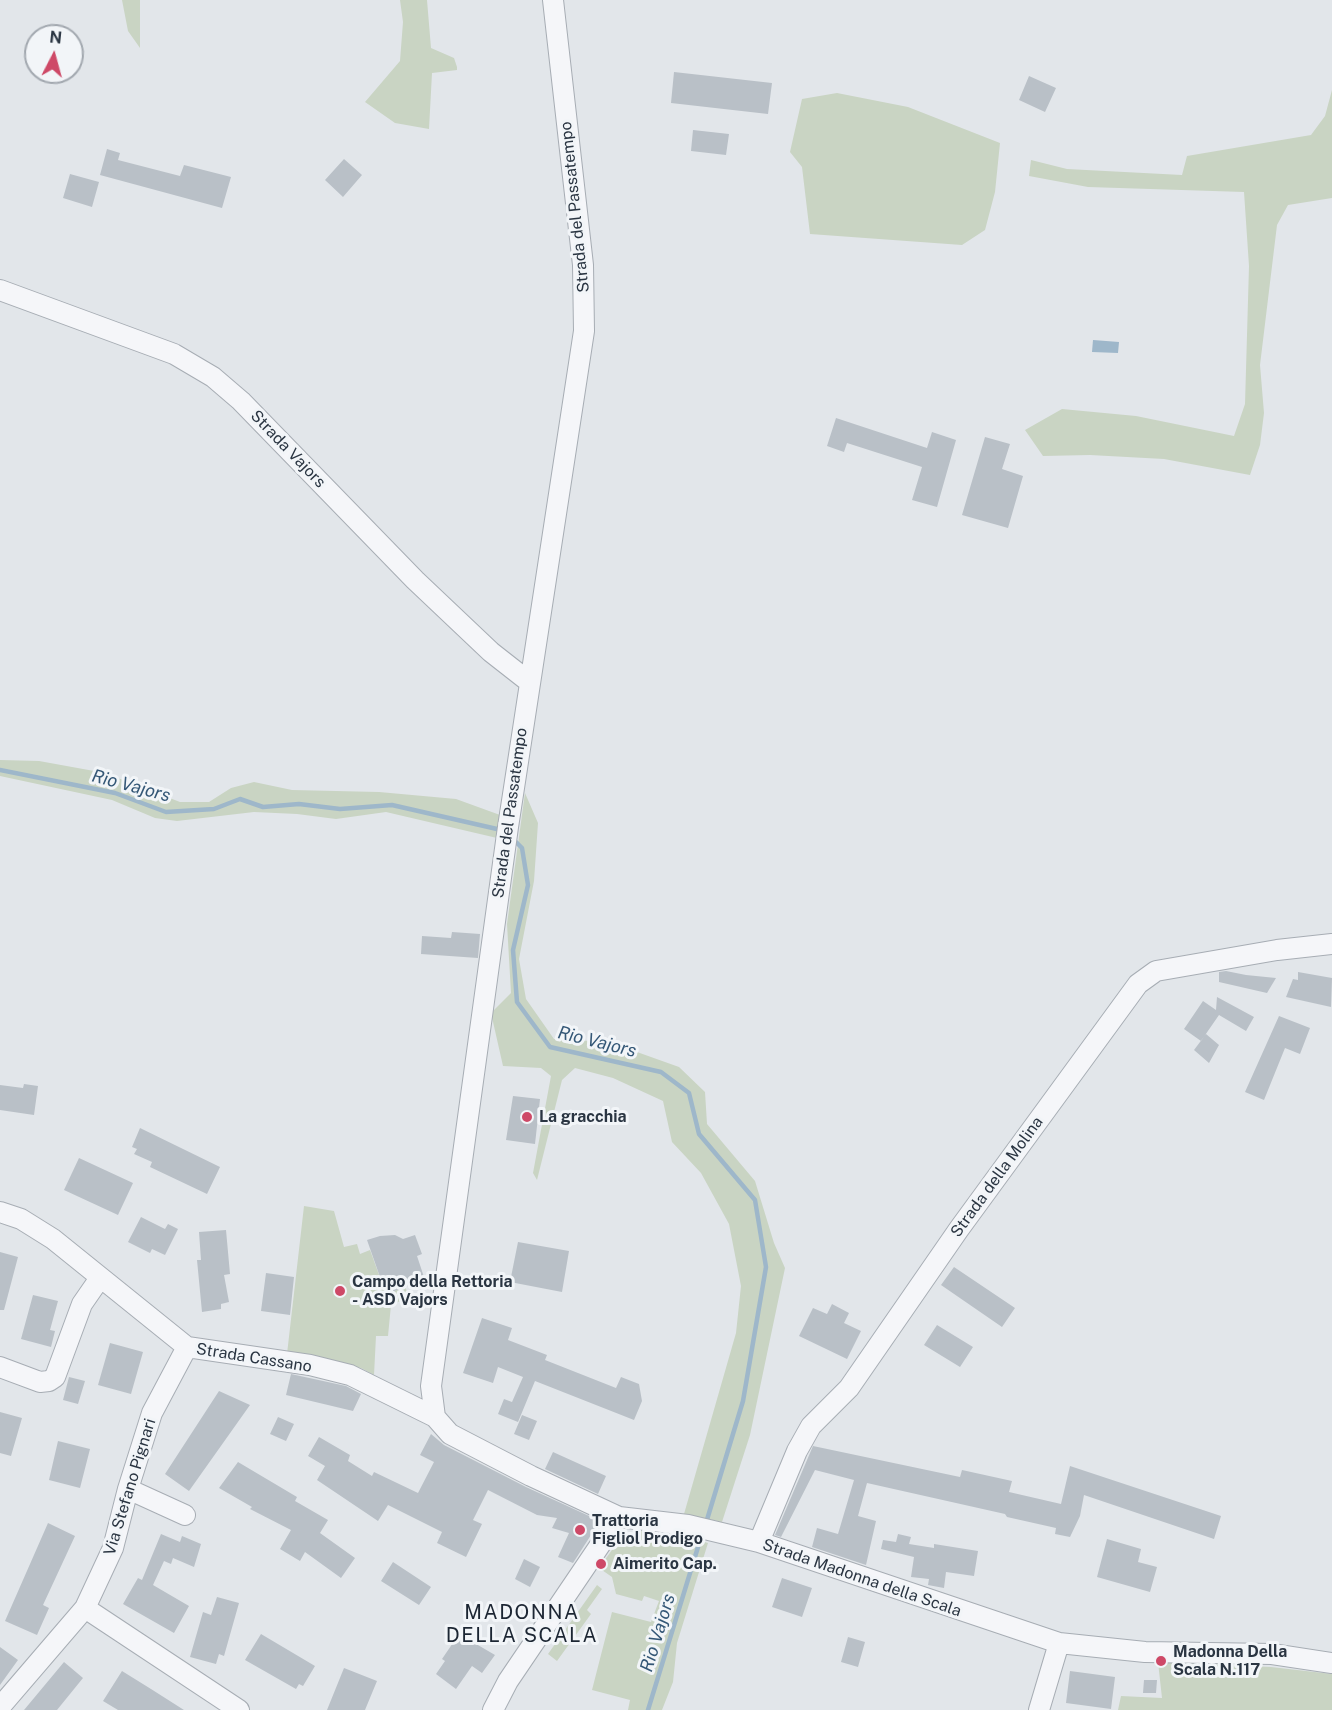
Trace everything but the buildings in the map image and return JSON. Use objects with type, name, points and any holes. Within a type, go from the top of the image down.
[{"type":"street","name":"Strada del Passatempo","points":[[435,1417],[431,1386],[528,681],[584,331],[583,266],[553,0]]},
{"type":"street","name":"Strada Vajors","points":[[0,290],[174,354],[213,377],[241,401],[415,580],[491,652],[528,681]]},
{"type":"street","name":"Strada della Molina","points":[[759,1542],[797,1451],[811,1426],[849,1388],[959,1229],[1138,984],[1156,971],[1277,950],[1332,944]]},
{"type":"street","name":"Strada Cassano","points":[[0,1212],[21,1219],[53,1239],[187,1347],[310,1365],[350,1375],[435,1417]]},
{"type":"street","points":[[0,1367],[40,1382],[49,1381],[55,1377],[82,1304],[99,1278]]},
{"type":"street","name":"Via Stefano Pignari","points":[[0,1707],[85,1608],[113,1548],[128,1489],[152,1413],[187,1347]]},
{"type":"street","points":[[435,1417],[450,1434],[531,1476],[619,1517],[508,1681],[494,1710]]},
{"type":"street","points":[[128,1489],[185,1515]]},
{"type":"street","name":"Strada Madonna della Scala","points":[[619,1517],[688,1525],[759,1542],[1059,1643],[1145,1652],[1272,1654],[1332,1663]]},
{"type":"street","points":[[85,1608],[239,1710]]},
{"type":"street","points":[[1039,1710],[1059,1643]]},
{"type":"green space","points":[[122,0],[140,0],[140,48],[128,31]]},
{"type":"green space","points":[[400,0],[427,0],[431,48],[454,58],[457,67],[457,70],[432,73],[429,129],[395,123],[365,102],[400,61],[403,22]]},
{"type":"green space","points":[[1332,90],[1332,198],[1288,205],[1277,225],[1260,365],[1264,413],[1260,445],[1250,475],[1164,459],[1090,455],[1043,456],[1025,430],[1062,409],[1136,416],[1234,436],[1245,404],[1249,266],[1244,192],[1088,187],[1029,176],[1031,160],[1067,169],[1182,175],[1187,156],[1311,135],[1325,116]]},
{"type":"green space","points":[[837,93],[908,107],[1000,143],[995,192],[985,230],[962,245],[810,234],[802,167],[790,152],[802,99]]},
{"type":"green space","points":[[0,760],[39,761],[105,773],[180,802],[209,802],[231,788],[254,782],[292,790],[379,792],[456,799],[500,815],[497,838],[386,812],[336,819],[254,812],[177,821],[155,818],[112,800],[0,776]]},
{"type":"green space","points":[[525,793],[538,823],[534,881],[519,959],[526,999],[554,1039],[609,1042],[679,1067],[705,1092],[707,1124],[755,1181],[774,1243],[785,1268],[750,1435],[722,1522],[684,1514],[736,1333],[741,1286],[729,1224],[701,1173],[672,1142],[663,1101],[613,1078],[575,1068],[562,1080],[537,1180],[533,1173],[551,1076],[541,1068],[503,1066],[491,1013],[511,993],[507,924]]},
{"type":"green space","name":"Campo della Rettoria - ASD Vajors","points":[[304,1206],[334,1211],[344,1247],[357,1244],[360,1254],[370,1250],[386,1294],[405,1287],[410,1297],[391,1305],[388,1336],[376,1336],[374,1375],[361,1368],[287,1354]]},
{"type":"green space","points":[[646,1530],[678,1534],[708,1543],[677,1643],[673,1682],[662,1710],[628,1710],[630,1700],[592,1690],[612,1612],[651,1622],[659,1601],[644,1596],[642,1601],[616,1594],[612,1577],[599,1568],[622,1536]]},
{"type":"green space","points":[[597,1585],[602,1589],[587,1610],[591,1614],[557,1661],[548,1654]]},
{"type":"green space","points":[[1158,1662],[1271,1667],[1332,1674],[1332,1710],[1118,1710],[1121,1696],[1162,1698]]},
{"type":"water","points":[[1093,340],[1119,342],[1118,353],[1092,352]]},
{"type":"waterway","name":"Rio Vajors","points":[[0,770],[115,793],[166,812],[214,809],[240,799],[263,807],[299,804],[340,809],[392,805],[497,829],[503,833]]},
{"type":"waterway","name":"Rio Vajors","points":[[513,839],[522,848],[528,885],[513,950],[517,1002],[550,1047],[661,1072],[689,1093],[699,1134],[755,1200],[766,1267],[743,1401],[706,1523]]},
{"type":"waterway","name":"Rio Vajors","points":[[648,1710],[702,1534]]},
{"type":"place","name":"La gracchia","points":[[527,1117]]},
{"type":"place","name":"Campo della Rettoria - ASD Vajors","points":[[340,1291]]},
{"type":"place","name":"Trattoria Figliol Prodigo","points":[[580,1530]]},
{"type":"place","name":"Aimerito Cap.","points":[[601,1564]]},
{"type":"place","name":"Madonna Della Scala N.117","points":[[1161,1661]]},
{"type":"district","name":"MADONNA DELLA SCALA","points":[[522,1624]]}]
